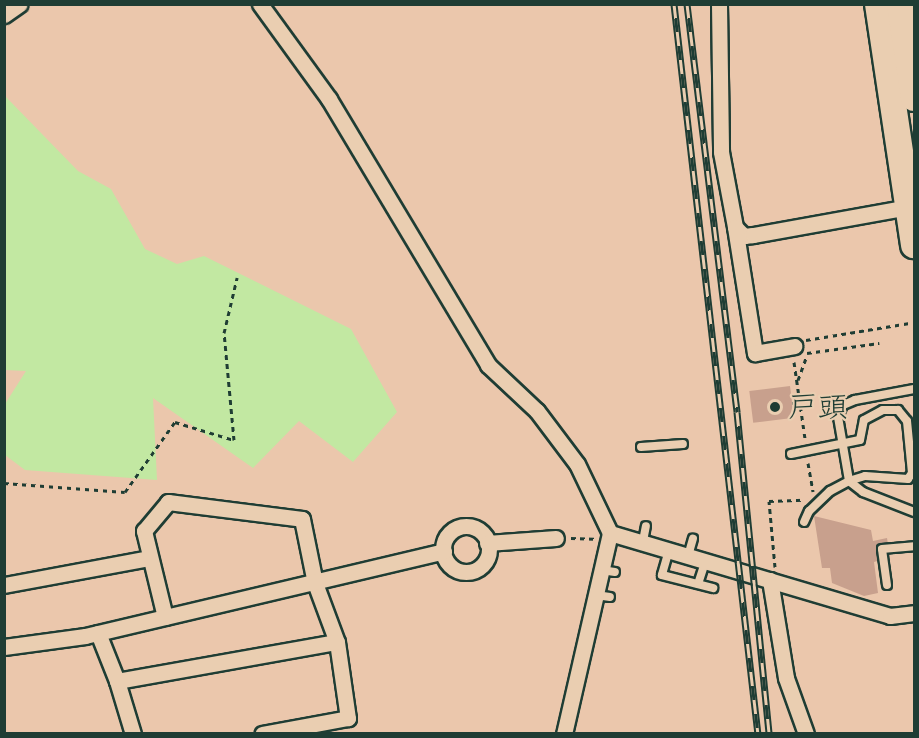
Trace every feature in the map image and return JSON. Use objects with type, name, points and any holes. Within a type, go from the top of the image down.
[{"type":"highway","points":[[878,4],[912,206],[915,245]]},
{"type":"highway","points":[[900,4],[915,98]]},
{"type":"street","points":[[4,15],[20,4]]},
{"type":"street","points":[[260,4],[329,99],[488,365],[537,411],[577,464],[609,538],[608,571],[603,596],[564,734]]},
{"type":"street","points":[[719,4],[721,152],[755,353],[801,350]]},
{"type":"street","points":[[735,227],[744,236],[753,235],[912,206]]},
{"type":"street","points":[[165,617],[144,531],[168,502],[303,519],[315,583],[337,642],[350,734]]},
{"type":"street","points":[[465,525],[479,530],[487,543],[487,558],[470,572],[449,564],[444,551],[446,536],[465,525]]},
{"type":"street","points":[[609,538],[645,534],[669,550],[705,562],[890,616],[915,613]]},
{"type":"street","points":[[487,543],[556,538]]},
{"type":"street","points":[[4,647],[98,633],[444,551]]},
{"type":"street","points":[[4,585],[149,558]]},
{"type":"street","points":[[770,580],[786,678],[806,734]]},
{"type":"street","points":[[98,633],[117,681],[133,734]]},
{"type":"street","points":[[117,681],[337,642]]},
{"type":"street","points":[[262,734],[306,730],[348,718]]},
{"type":"lane","points":[[915,390],[843,405],[837,417],[849,481],[863,492],[915,512]]},
{"type":"lane","points":[[791,454],[843,446],[860,440],[864,420],[883,410],[898,411],[908,421],[912,473],[908,479],[865,476],[849,481],[830,491],[809,511],[804,522]]},
{"type":"lane","points":[[641,447],[683,444]]},
{"type":"lane","points":[[688,556],[693,539]]},
{"type":"lane","points":[[887,585],[882,549],[915,546]]},
{"type":"lane","points":[[669,550],[662,575],[713,588]]},
{"type":"lane","points":[[698,584],[705,562]]},
{"type":"path","points":[[4,483],[125,492],[175,422],[234,440],[224,333],[237,278]]},
{"type":"path","points":[[796,382],[801,350],[809,339],[910,323]]},
{"type":"path","points":[[792,403],[800,402]]},
{"type":"path","points":[[556,538],[609,538]]},
{"type":"green space","points":[[5,96],[78,171],[111,189],[145,249],[177,264],[204,256],[351,329],[397,412],[353,462],[299,421],[253,468],[153,398],[157,480],[25,470],[5,455],[5,404],[26,371],[5,370]]},
{"type":"building","points":[[790,386],[794,418],[753,423],[749,391]]},
{"type":"building","points":[[814,516],[871,530],[873,541],[887,538],[890,557],[874,562],[878,593],[864,596],[832,583],[830,568],[822,568]]},
{"type":"railway","points":[[674,4],[758,734]]},
{"type":"railway","points":[[687,4],[737,412],[769,734]]},
{"type":"place","name":"戸頭","points":[[775,407]]}]
